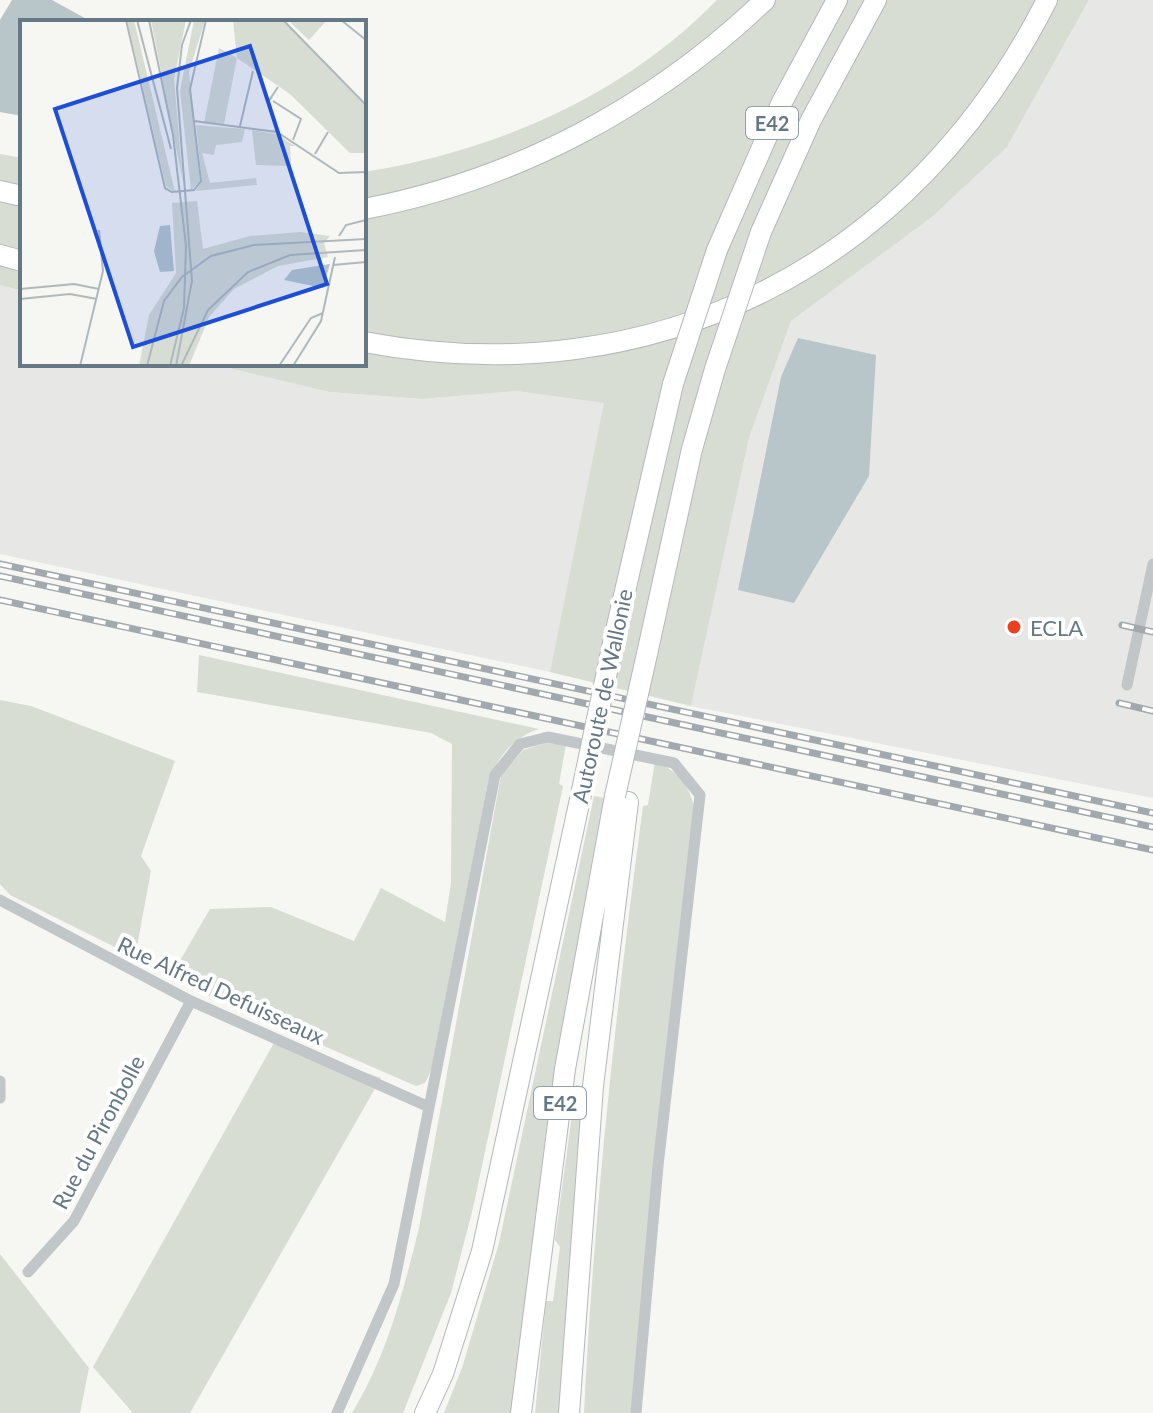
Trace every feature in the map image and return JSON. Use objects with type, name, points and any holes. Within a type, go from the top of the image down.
[{"type":"highway","points":[[366,209],[465,184],[581,134],[686,68],[765,0]]},
{"type":"highway","name":"Autoroute de Wallonie","points":[[425,1413],[443,1374],[482,1251],[613,643],[673,384],[717,250],[782,102],[837,0]]},
{"type":"highway","name":"Autoroute de Wallonie","points":[[521,1413],[552,1156],[647,654],[692,449],[761,232],[811,120],[876,0]]},
{"type":"highway","points":[[366,342],[446,354],[571,352],[705,319],[767,290],[854,236],[903,196],[980,110],[1008,69],[1047,0]]},
{"type":"highway","points":[[0,191],[20,196]]},
{"type":"highway","points":[[0,255],[20,260]]},
{"type":"highway","points":[[569,1413],[593,1086],[621,799]]},
{"type":"street","points":[[1127,685],[1153,564]]},
{"type":"street","points":[[337,1413],[394,1284],[495,775],[520,744],[548,737],[674,763],[700,795],[658,1166],[636,1413]]},
{"type":"street","name":"Rue Alfred Defuisseaux","points":[[0,900],[191,1001],[429,1107]]},
{"type":"street","name":"Rue du Pironbolle","points":[[28,1272],[74,1221],[191,1001]]},
{"type":"street","points":[[0,1081],[0,1098]]},
{"type":"shaded area","points":[[12,0],[52,0],[88,20],[20,20],[20,116],[0,112],[0,20]]},
{"type":"shaded area","points":[[717,0],[1089,0],[1007,147],[932,217],[791,321],[749,438],[691,706],[550,672],[604,403],[516,391],[422,399],[329,392],[220,366],[366,366],[366,172],[462,150],[555,114],[599,91],[680,34]]},
{"type":"shaded area","points":[[1089,0],[1153,0],[1153,798],[691,706],[749,438],[791,321],[932,217],[1007,147]]},
{"type":"shaded area","points":[[0,154],[20,158],[20,290],[0,285]]},
{"type":"shaded area","points":[[0,285],[20,290],[20,366],[220,366],[329,392],[422,399],[516,391],[605,403],[550,672],[0,554]]},
{"type":"shaded area","points":[[798,338],[876,355],[869,476],[794,603],[738,590],[781,377]]},
{"type":"shaded area","points":[[199,655],[539,729],[509,747],[489,777],[435,1062],[425,1083],[416,1086],[195,990],[171,976],[210,909],[271,907],[354,941],[381,888],[445,922],[451,883],[452,744],[431,733],[197,692]]},
{"type":"shaded area","points":[[0,700],[31,706],[175,761],[141,856],[151,871],[135,957],[10,895],[0,884]]},
{"type":"shaded area","points":[[546,743],[566,744],[559,784],[563,786],[473,1208],[451,1293],[403,1413],[352,1413],[384,1346],[419,1228],[501,775],[523,750]]},
{"type":"shaded area","points":[[655,761],[680,779],[694,806],[633,1413],[584,1413],[600,1185],[615,1033],[643,806],[648,805]]},
{"type":"shaded area","points":[[594,796],[605,798],[549,1107],[512,1413],[444,1413],[462,1368],[499,1243]]},
{"type":"shaded area","points":[[275,1041],[381,1078],[190,1413],[133,1413],[93,1367]]},
{"type":"shaded area","points":[[576,1085],[583,1087],[559,1413],[535,1413],[546,1301],[553,1301],[560,1247],[555,1240]]},
{"type":"shaded area","points":[[0,1254],[89,1368],[80,1413],[0,1413]]},
{"type":"railway","points":[[0,564],[1153,813]]},
{"type":"railway","points":[[0,576],[1153,827]]},
{"type":"railway","points":[[0,600],[1153,850]]},
{"type":"railway","points":[[1122,625],[1153,632]]},
{"type":"railway","points":[[1119,703],[1153,711]]},
{"type":"place","name":"ECLA","points":[[1014,627]]}]
